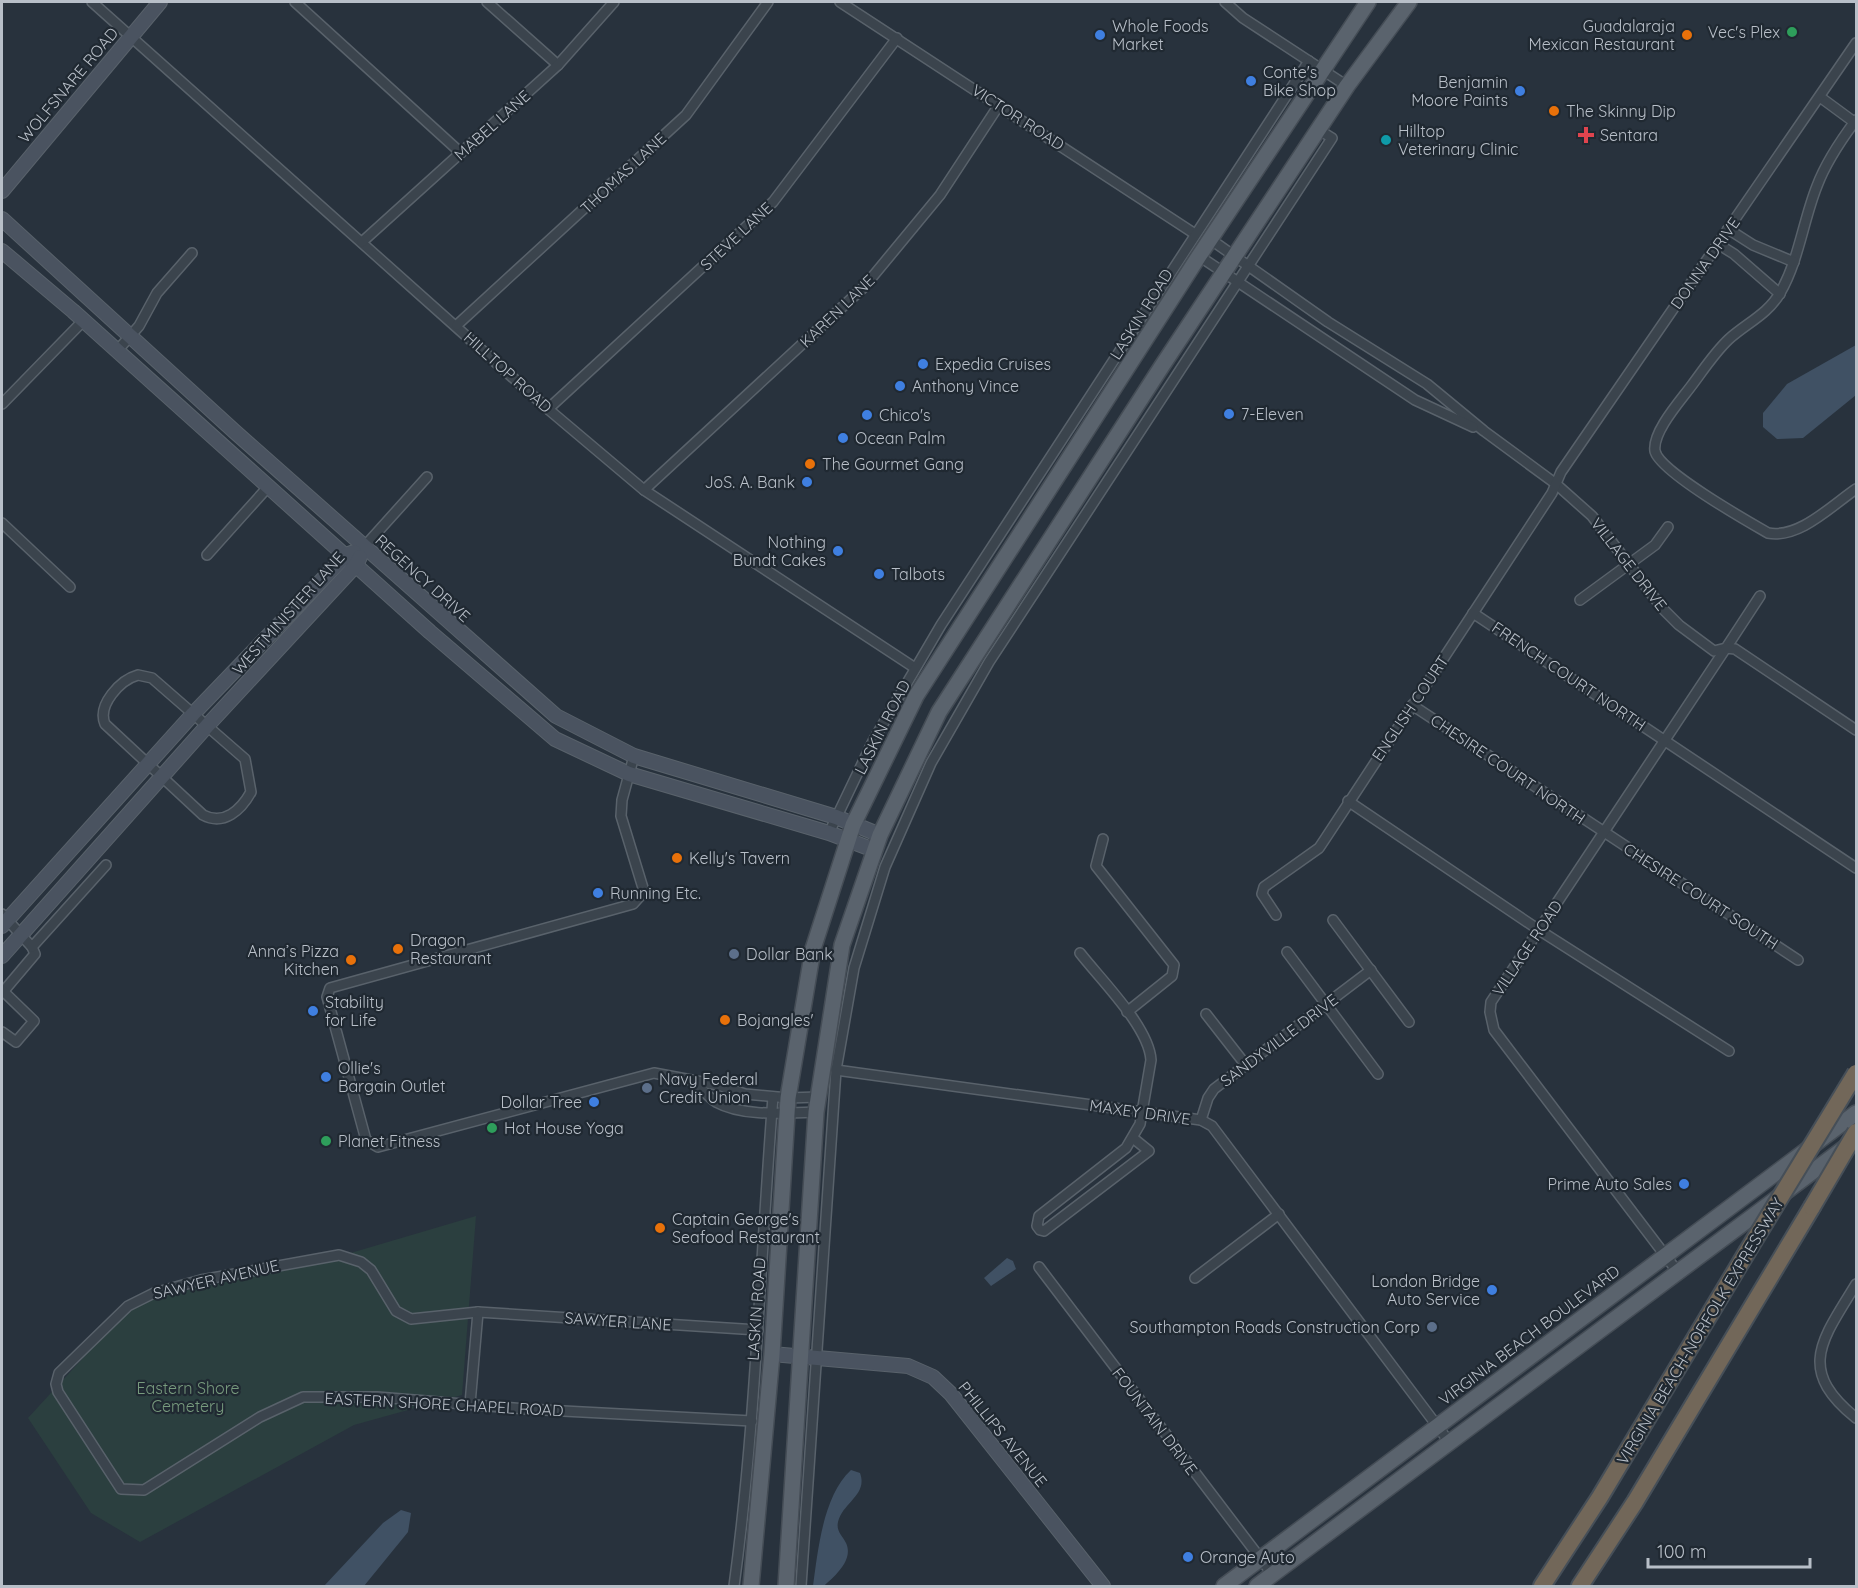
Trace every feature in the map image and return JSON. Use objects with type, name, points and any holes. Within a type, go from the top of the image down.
[{"type":"highway","name":"VIRGINIA BEACH-NORFOLK EXPRESSWAY","points":[[1542,1587],[1600,1497],[1857,1073]]},
{"type":"highway","name":"VIRGINIA BEACH-NORFOLK EXPRESSWAY","points":[[1581,1587],[1635,1502],[1857,1132]]},
{"type":"main road","name":"LASKIN ROAD","points":[[750,1587],[780,1105],[813,948],[853,825],[916,696],[1199,256],[1203,236],[1324,70],[1368,2]]},
{"type":"main road","points":[[786,1587],[807,1357],[816,1112],[842,945],[879,835],[939,712],[1094,469],[1347,86],[1409,2]]},
{"type":"main road","points":[[1099,383],[1112,392]]},
{"type":"main road","name":"VIRGINIA BEACH BOULEVARD","points":[[1224,1587],[1857,1113]]},
{"type":"main road","points":[[1257,1587],[1677,1271],[1857,1139]]},
{"type":"street","name":"HILLTOP ROAD","points":[[92,2],[457,325],[548,409],[644,490],[915,668]]},
{"type":"street","name":"WOLFSNARE ROAD","points":[[2,191],[160,2]]},
{"type":"street","points":[[295,2],[461,153]]},
{"type":"street","points":[[488,2],[558,65]]},
{"type":"street","name":"MABEL LANE","points":[[362,242],[558,65],[614,2]]},
{"type":"street","name":"THOMAS LANE","points":[[457,325],[686,115],[768,2]]},
{"type":"street","name":"VICTOR ROAD","points":[[840,2],[1203,236]]},
{"type":"street","points":[[1225,2],[1243,18],[1347,86]]},
{"type":"street","name":"STEVE LANE","points":[[548,409],[773,202],[897,38]]},
{"type":"street","name":"DONNA DRIVE","points":[[1556,484],[1561,472],[1857,44]]},
{"type":"street","name":"LASKIN ROAD","points":[[829,833],[873,741],[915,668],[1099,383],[1203,236],[1309,61]]},
{"type":"street","points":[[1820,97],[1856,121],[1825,167],[1816,186],[1794,262],[1780,294],[1761,316],[1727,341],[1703,370],[1658,434],[1655,448],[1656,455],[1670,470],[1745,520],[1777,535],[1797,531],[1855,493]]},
{"type":"street","name":"KAREN LANE","points":[[644,490],[864,287],[940,195],[999,105]]},
{"type":"street","points":[[801,1587],[807,1357],[836,1070],[854,968],[889,857],[931,763],[988,662],[1332,138],[1319,130]]},
{"type":"street","name":"REGENCY DRIVE","points":[[2,219],[234,431],[556,716],[634,756],[836,817],[895,841]]},
{"type":"street","points":[[1728,229],[1753,245],[1794,262]]},
{"type":"street","name":"VILLAGE DRIVE","points":[[1203,236],[1250,265],[1328,322],[1427,384],[1484,431],[1556,484],[1592,516],[1678,625],[1714,651],[1726,648],[1735,649],[1857,730]]},
{"type":"street","points":[[1718,244],[1734,254],[1780,294]]},
{"type":"street","points":[[2,251],[555,739],[629,774],[829,833],[889,857]]},
{"type":"street","points":[[117,351],[130,336],[157,293],[192,253]]},
{"type":"street","name":"VILLAGE DRIVE","points":[[1199,256],[1415,400],[1484,431]]},
{"type":"street","points":[[2,404],[78,316],[87,296]]},
{"type":"street","points":[[222,444],[234,431]]},
{"type":"street","points":[[364,547],[427,477]]},
{"type":"street","name":"ENGLISH COURT","points":[[1276,915],[1262,894],[1264,887],[1319,848],[1556,484]]},
{"type":"street","points":[[207,555],[268,487]]},
{"type":"street","points":[[2,523],[70,587]]},
{"type":"street","points":[[1580,600],[1655,545],[1668,527]]},
{"type":"street","name":"WESTMINISTER LANE","points":[[2,956],[155,771],[346,555],[364,547]]},
{"type":"street","name":"WESTMINISTER LANE","points":[[3,920],[155,771],[200,720],[356,565],[364,547]]},
{"type":"street","points":[[1726,648],[1760,596]]},
{"type":"street","name":"FRENCH COURT NORTH","points":[[1473,613],[1857,868]]},
{"type":"street","name":"VILLAGE ROAD","points":[[1677,1271],[1494,1030],[1490,1012],[1491,1002],[1726,648]]},
{"type":"street","points":[[148,676],[245,759],[250,795],[229,817],[213,820],[203,815],[155,771],[109,729],[103,720],[105,704],[133,677],[148,676]]},
{"type":"street","name":"CHESIRE COURT NORTH","points":[[1412,705],[1604,832]]},
{"type":"street","points":[[634,756],[621,816],[643,888],[642,894],[633,904],[334,985],[327,997],[364,1135],[371,1144],[378,1146],[646,1074],[661,1074],[718,1085],[780,1105],[816,1112]]},
{"type":"street","points":[[1348,801],[1539,930],[1729,1051]]},
{"type":"street","name":"CHESIRE COURT SOUTH","points":[[1604,832],[1798,960]]},
{"type":"street","points":[[1103,838],[1096,857],[1096,866],[1174,965],[1172,976],[1127,1012]]},
{"type":"street","points":[[32,947],[106,865]]},
{"type":"street","points":[[2,1032],[16,1042],[34,1021],[2,992],[35,954],[21,935],[3,920]]},
{"type":"street","points":[[1333,920],[1409,1022]]},
{"type":"street","points":[[1287,952],[1378,1074]]},
{"type":"street","points":[[1080,953],[1143,1032],[1150,1049],[1141,1112],[1133,1138],[1120,1154],[1039,1216],[1037,1226],[1040,1230],[1044,1231],[1149,1151],[1133,1138]]},
{"type":"street","name":"SANDYVILLE DRIVE","points":[[1202,1120],[1203,1109],[1214,1089],[1371,970]]},
{"type":"street","points":[[1206,1014],[1245,1064]]},
{"type":"street","name":"MAXEY DRIVE","points":[[836,1070],[1202,1120],[1220,1134],[1450,1443]]},
{"type":"street","points":[[694,1082],[715,1102],[780,1105],[818,1097]]},
{"type":"street","name":"LASKIN ROAD","points":[[734,1587],[744,1519],[752,1421],[764,1353],[758,1330],[780,1105]]},
{"type":"street","points":[[1195,1278],[1279,1214]]},
{"type":"street","name":"SAWYER AVENUE","points":[[103,1464],[58,1392],[57,1376],[128,1306],[140,1298],[201,1280],[256,1268],[339,1255],[362,1262],[371,1270],[392,1305],[403,1316],[419,1319],[440,1314],[478,1312]]},
{"type":"street","name":"FOUNTAIN DRIVE","points":[[1039,1267],[1272,1575]]},
{"type":"street","points":[[1857,1284],[1828,1331],[1819,1360],[1821,1373],[1830,1393],[1857,1418]]},
{"type":"street","points":[[470,1404],[478,1312]]},
{"type":"street","name":"SAWYER LANE","points":[[478,1312],[758,1330]]},
{"type":"street","name":"PHILLIPS AVENUE","points":[[764,1353],[908,1366],[933,1377],[951,1394],[1103,1587]]},
{"type":"street","name":"EASTERN SHORE CHAPEL ROAD","points":[[103,1464],[121,1489],[144,1490],[260,1417],[303,1396],[377,1397],[752,1421]]},
{"type":"green space","name":"Eastern Shore Cemetery","points":[[476,1216],[462,1395],[354,1425],[140,1542],[91,1513],[28,1418],[127,1310],[156,1297],[327,1260]]},
{"type":"water","points":[[1856,345],[1856,395],[1803,438],[1777,439],[1763,427],[1763,413],[1787,384]]},
{"type":"water","points":[[1007,1258],[1013,1261],[1016,1269],[991,1286],[984,1278]]},
{"type":"water","points":[[851,1470],[860,1473],[862,1481],[858,1493],[838,1522],[839,1530],[848,1549],[847,1555],[842,1567],[824,1586],[813,1586],[823,1524],[834,1494]]},
{"type":"water","points":[[401,1510],[411,1513],[408,1532],[364,1586],[324,1586],[383,1523]]},
{"type":"place","name":"Vec's Plex","points":[[1792,32]]},
{"type":"place","name":"Whole Foods Market","points":[[1100,35]]},
{"type":"place","name":"Guadalaraja Mexican Restaurant","points":[[1687,35]]},
{"type":"place","name":"Conte's Bike Shop","points":[[1251,81]]},
{"type":"place","name":"Benjamin Moore Paints","points":[[1520,91]]},
{"type":"place","name":"The Skinny Dip","points":[[1554,111]]},
{"type":"place","name":"Sentara","points":[[1586,135]]},
{"type":"place","name":"Hilltop Veterinary Clinic","points":[[1386,140]]},
{"type":"place","name":"Expedia Cruises","points":[[923,364]]},
{"type":"place","name":"Anthony Vince","points":[[900,386]]},
{"type":"place","name":"7-Eleven","points":[[1229,414]]},
{"type":"place","name":"Chico's","points":[[867,415]]},
{"type":"place","name":"Ocean Palm","points":[[843,438]]},
{"type":"place","name":"The Gourmet Gang","points":[[810,464]]},
{"type":"place","name":"JoS. A. Bank","points":[[807,482]]},
{"type":"place","name":"Nothing Bundt Cakes","points":[[838,551]]},
{"type":"place","name":"Talbots","points":[[879,574]]},
{"type":"place","name":"Kelly's Tavern","points":[[677,858]]},
{"type":"place","name":"Running Etc.","points":[[598,893]]},
{"type":"place","name":"Dragon Restaurant","points":[[398,949]]},
{"type":"place","name":"Dollar Bank","points":[[734,954]]},
{"type":"place","name":"Anna’s Pizza Kitchen","points":[[351,960]]},
{"type":"place","name":"Stability for Life","points":[[313,1011]]},
{"type":"place","name":"Bojangles'","points":[[725,1020]]},
{"type":"place","name":"Ollie's Bargain Outlet","points":[[326,1077]]},
{"type":"place","name":"Navy Federal Credit Union","points":[[647,1088]]},
{"type":"place","name":"Dollar Tree","points":[[594,1102]]},
{"type":"place","name":"Hot House Yoga","points":[[492,1128]]},
{"type":"place","name":"Planet Fitness","points":[[326,1141]]},
{"type":"place","name":"Prime Auto Sales","points":[[1684,1184]]},
{"type":"place","name":"Captain George's Seafood Restaurant","points":[[660,1228]]},
{"type":"place","name":"London Bridge Auto Service","points":[[1492,1290]]},
{"type":"place","name":"Southampton Roads Construction Corp","points":[[1432,1327]]},
{"type":"place","name":"Orange Auto","points":[[1188,1557]]}]
